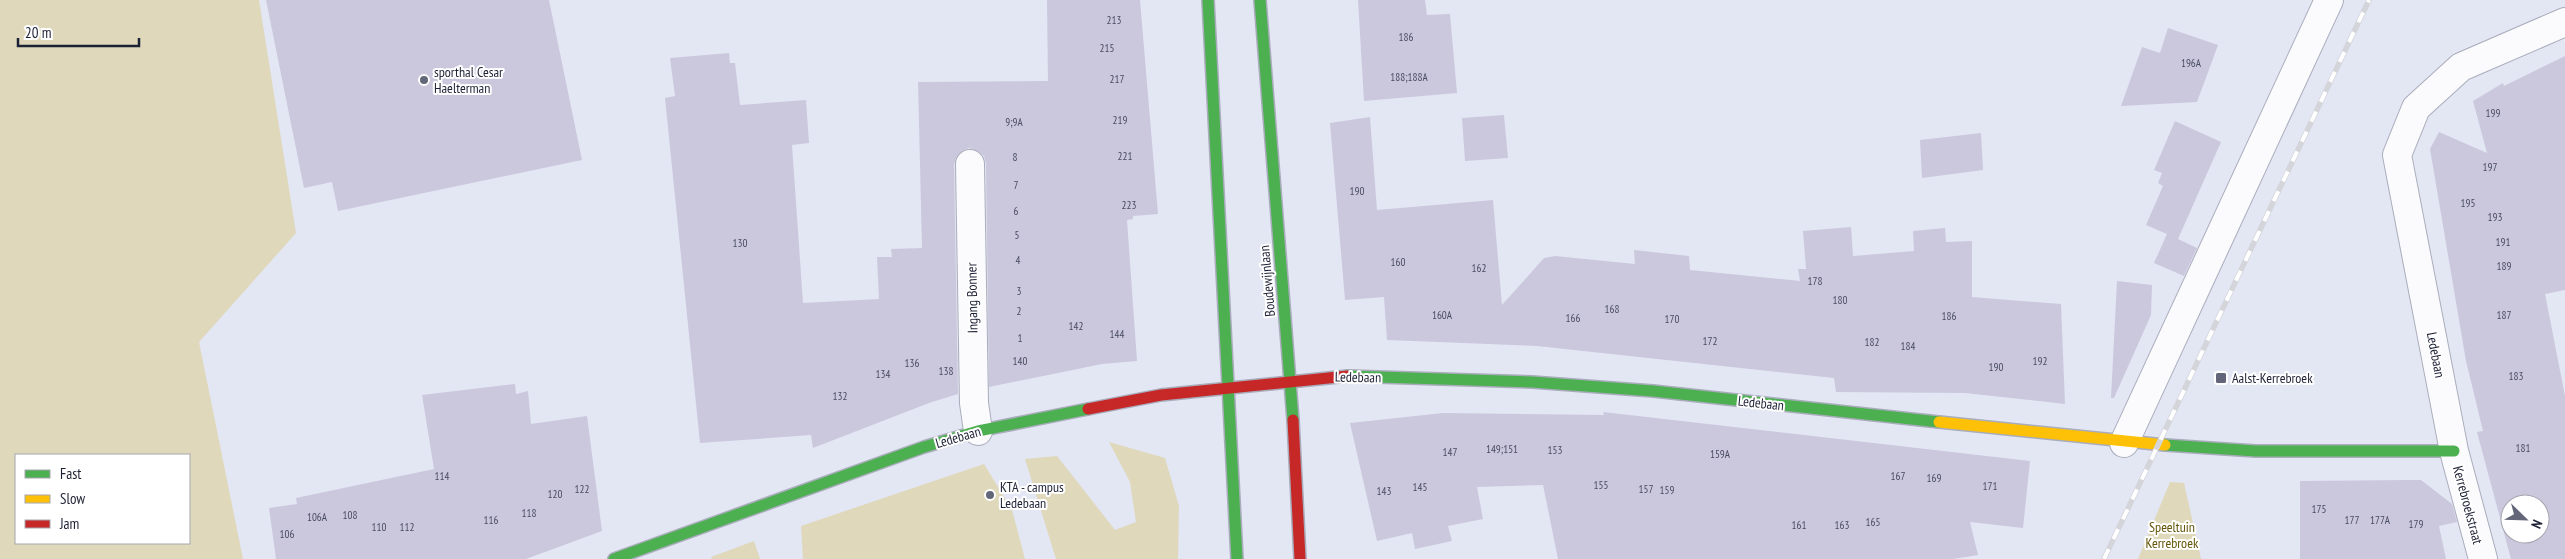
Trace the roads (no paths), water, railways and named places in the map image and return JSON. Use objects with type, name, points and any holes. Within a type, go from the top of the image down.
[{"type":"street","points":[[1208,0],[1208,31],[1237,559]]},
{"type":"street","name":"Boudewijnlaan","points":[[1260,0],[1291,381],[1300,559]]},
{"type":"street","points":[[2124,443],[2329,0]]},
{"type":"street","name":"Ledebaan","points":[[614,559],[924,447],[978,431],[1152,397],[1335,376],[1532,382],[1653,391],[2124,443],[2256,451],[2454,451],[2397,154],[2416,108],[2460,67],[2565,22]]},
{"type":"street","name":"Ingang Bonner","points":[[970,164],[974,403],[978,431]]},
{"type":"street","name":"Kerrebroekstraat","points":[[2454,451],[2483,559]]},
{"type":"railway","points":[[2104,559],[2369,0]]},
{"type":"place","name":"sporthal Cesar Haelterman","points":[[424,80]]},
{"type":"place","name":"Aalst-Kerrebroek","points":[[2221,378]]},
{"type":"place","name":"KTA - campus Ledebaan","points":[[990,495]]},
{"type":"park label","name":"Speeltuin Kerrebroek","points":[[2172,536]]}]
